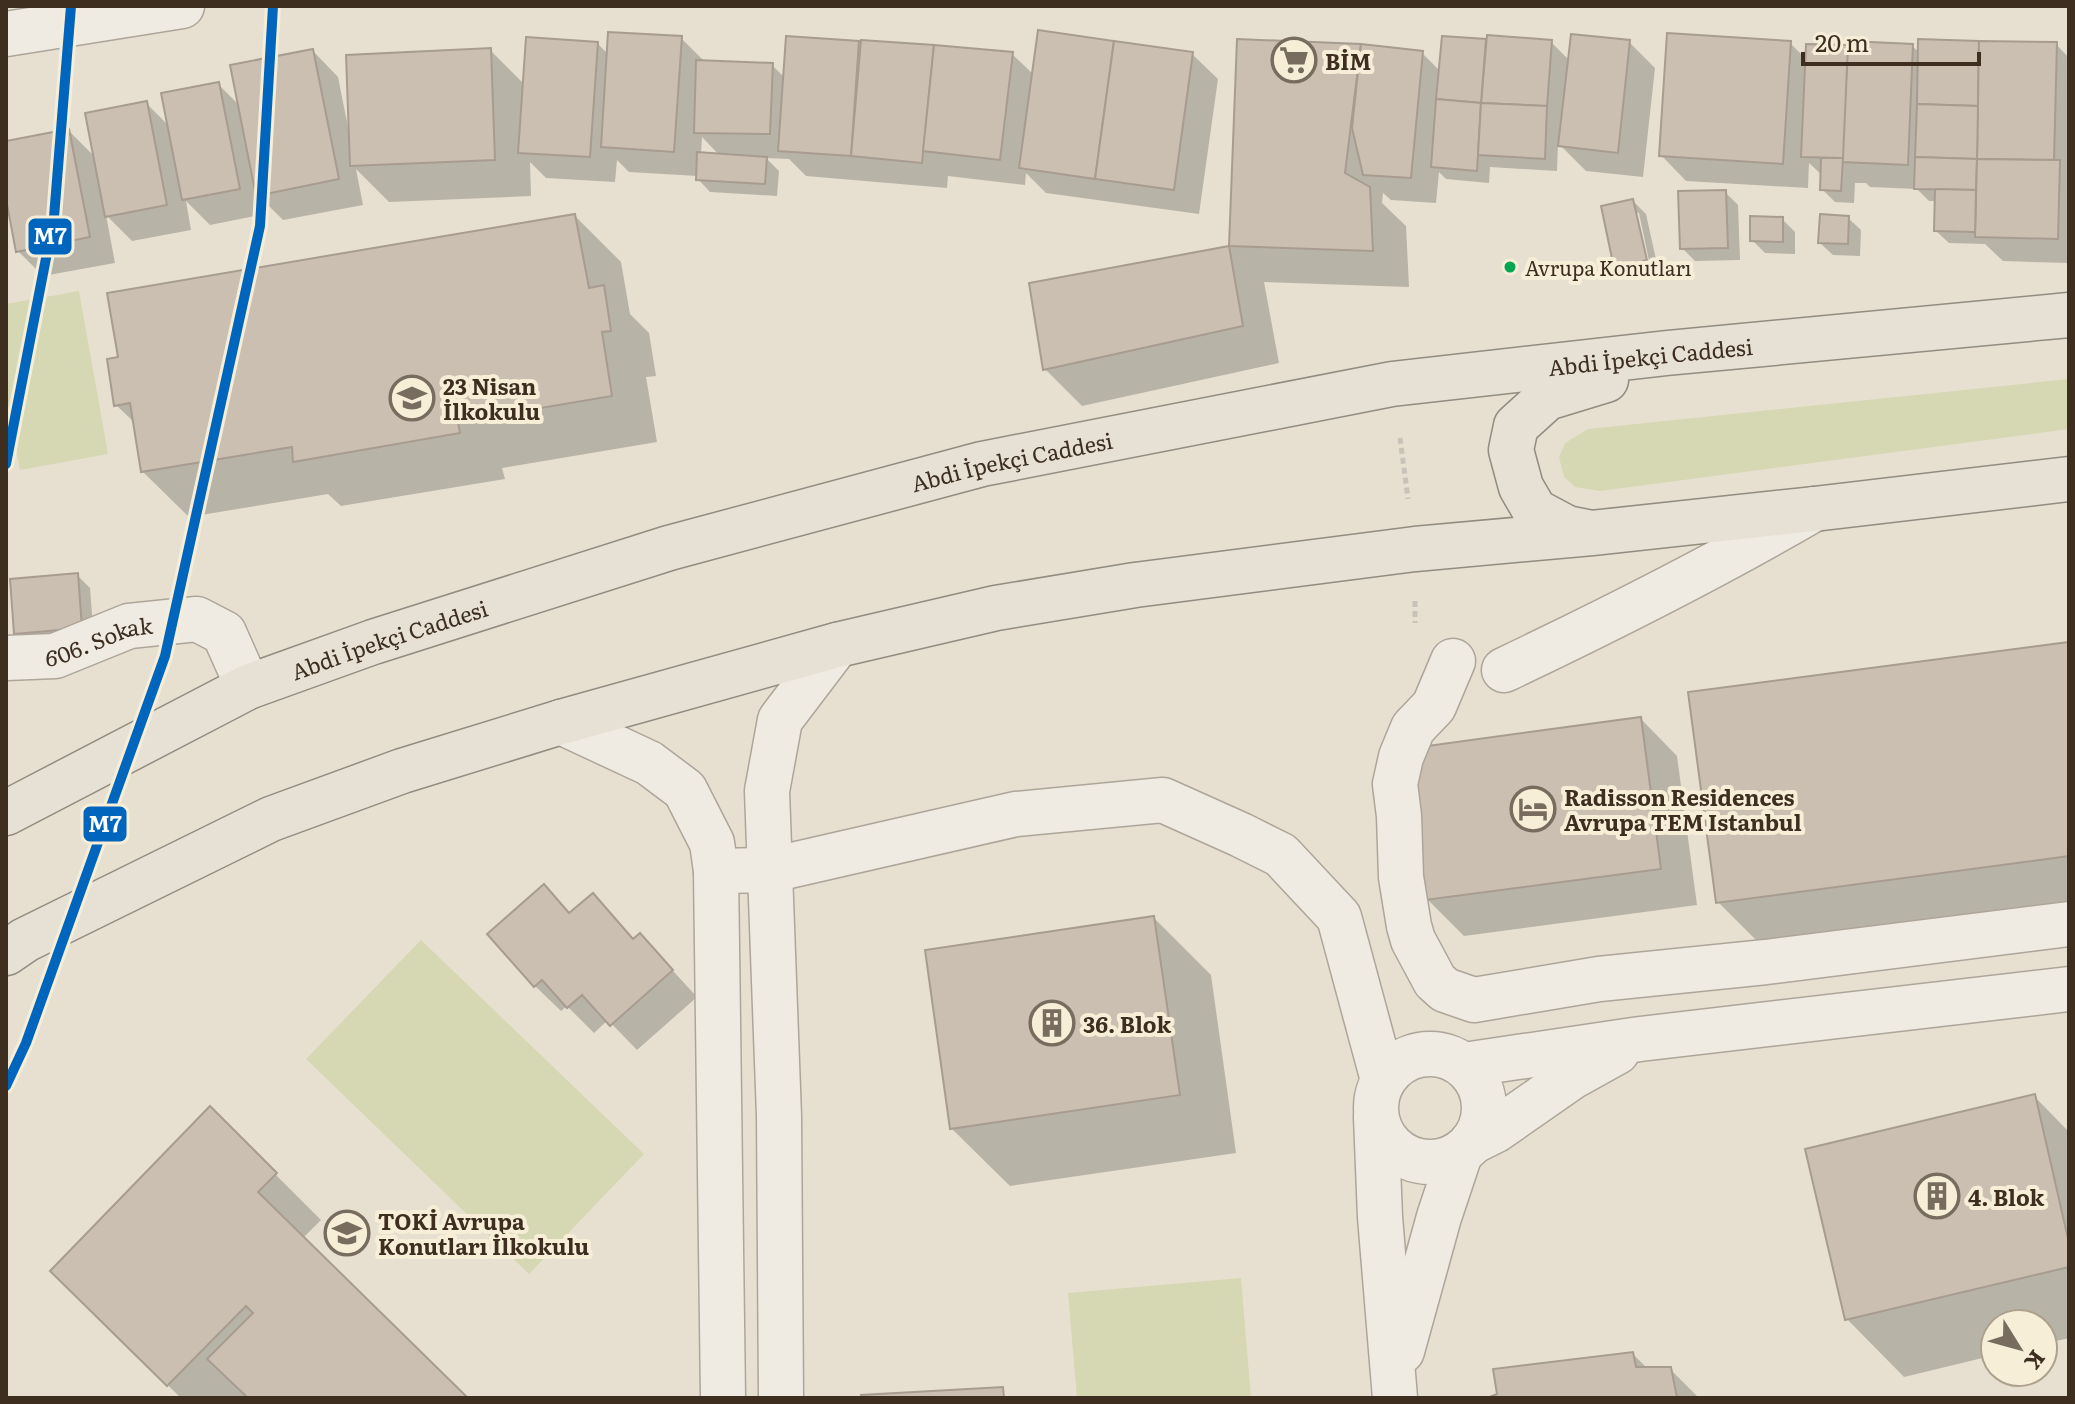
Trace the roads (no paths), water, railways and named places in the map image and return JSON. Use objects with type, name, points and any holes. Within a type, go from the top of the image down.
[{"type":"main road","name":"Abdi İpekçi Caddesi","points":[[6,813],[248,687],[373,642],[669,548],[982,464],[1392,384],[2064,313]]},
{"type":"main road","points":[[1592,533],[1567,528],[1535,511],[1521,487],[1511,450],[1516,426],[1547,398],[1602,382],[1667,353]]},
{"type":"main road","points":[[6,953],[25,940],[271,819],[402,771],[561,722],[837,645],[996,608],[1135,585],[1415,549],[1592,533],[2069,479]]},
{"type":"street","points":[[6,34],[182,6]]},
{"type":"street","points":[[1504,670],[1613,619],[1814,509]]},
{"type":"street","name":"606. Sokak","points":[[6,658],[55,656],[129,626],[197,619],[224,633],[248,687]]},
{"type":"street","points":[[781,1398],[779,1116],[767,791],[780,720],[837,645]]},
{"type":"street","points":[[1453,661],[1434,706],[1413,728],[1401,757],[1395,784],[1401,877],[1409,926],[1435,981],[1445,990],[1474,1000],[1599,979],[1766,962],[2069,924]]},
{"type":"street","points":[[561,722],[649,763],[685,790],[712,843],[716,871],[723,1398]]},
{"type":"street","points":[[716,871],[771,870],[1016,814],[1163,800],[1281,855],[1339,917],[1379,1098],[1382,1135],[1394,1149],[1409,1158],[1426,1162],[1443,1161],[1466,1148],[1572,1077],[1640,1039]]},
{"type":"street","points":[[1464,1065],[1640,1039],[2069,989]]},
{"type":"street","points":[[1429,1053],[1448,1055],[1476,1077],[1483,1093],[1485,1110],[1481,1127],[1466,1148],[1439,1217],[1395,1388],[1380,1217],[1379,1098],[1395,1066],[1411,1056],[1429,1053]]},
{"type":"place","name":"BİM","points":[[1294,60]]},
{"type":"place","name":"Avrupa Konutları","points":[[1510,267]]},
{"type":"place","name":"23 Nisan İlkokulu","points":[[412,398]]},
{"type":"place","name":"Radisson Residences Avrupa TEM Istanbul","points":[[1533,809]]},
{"type":"place","name":"36. Blok","points":[[1052,1023]]},
{"type":"place","name":"4. Blok","points":[[1937,1196]]},
{"type":"place","name":"TOKİ Avrupa Konutları İlkokulu","points":[[347,1233]]}]
